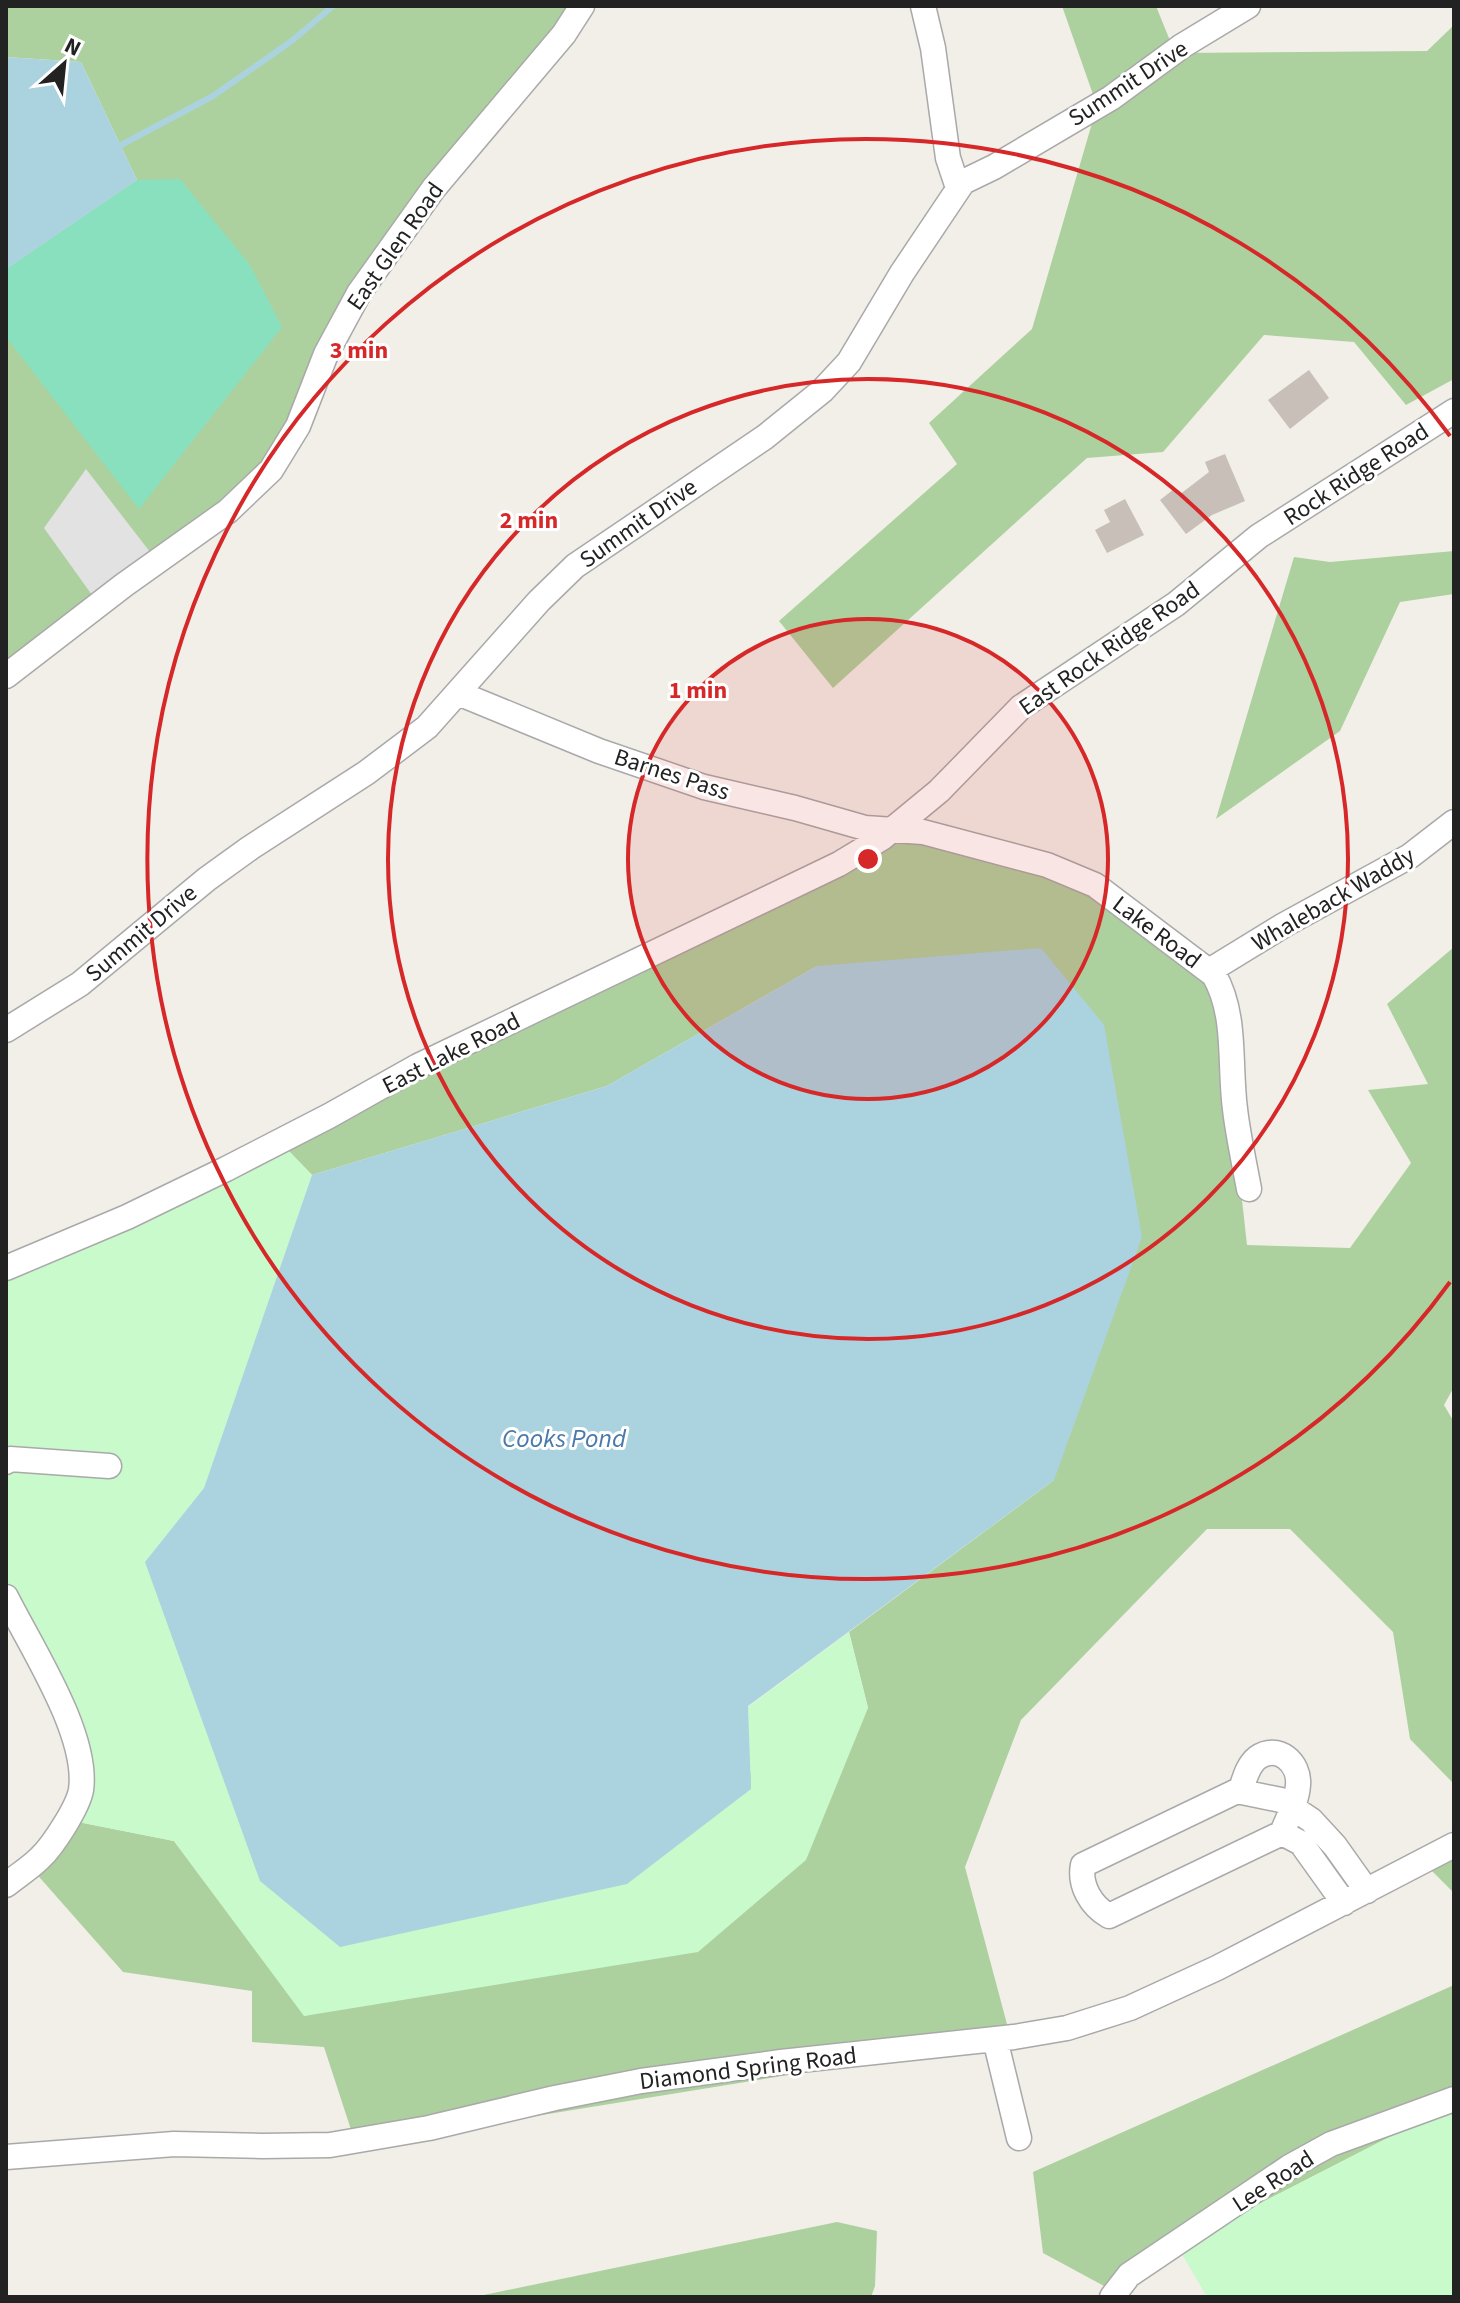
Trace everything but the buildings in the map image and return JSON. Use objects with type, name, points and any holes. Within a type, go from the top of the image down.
[{"type":"street","name":"East Glen Road","points":[[6,676],[124,585],[228,511],[271,470],[298,426],[326,354],[359,293],[434,188],[564,34],[582,6]]},
{"type":"street","points":[[923,6],[933,48],[948,158],[958,188]]},
{"type":"street","name":"Summit Drive","points":[[6,1030],[80,984],[207,879],[366,773],[427,727],[539,601],[575,566],[765,437],[822,391],[849,362],[909,261],[963,182],[1111,98],[1182,46],[1248,6]]},
{"type":"street","name":"Rock Ridge Road","points":[[1259,536],[1454,411]]},
{"type":"street","name":"East Rock Ridge Road","points":[[893,830],[939,791],[1021,707],[1176,604],[1259,536]]},
{"type":"street","name":"Barnes Pass","points":[[458,693],[599,751],[704,787],[865,828],[893,830]]},
{"type":"street","name":"Whaleback Waddy","points":[[1209,971],[1410,856],[1454,822]]},
{"type":"street","name":"Lake Road","points":[[893,830],[923,832],[996,850],[1047,865],[1095,885],[1209,971],[1223,991],[1228,1015],[1234,1108],[1249,1189]]},
{"type":"street","name":"East Lake Road","points":[[6,1268],[127,1217],[226,1169],[418,1066],[839,864],[893,830]]},
{"type":"street","points":[[6,1462],[10,1459],[109,1466]]},
{"type":"street","points":[[6,1597],[70,1723],[81,1764],[81,1793],[65,1824],[42,1857],[6,1885]]},
{"type":"street","points":[[1240,1792],[1256,1759],[1270,1752],[1285,1755],[1297,1768],[1298,1786],[1292,1807],[1282,1833],[1109,1916],[1097,1909],[1080,1878],[1083,1865],[1237,1791],[1240,1792],[1281,1800],[1292,1807],[1311,1820],[1335,1846],[1367,1891]]},
{"type":"street","points":[[1282,1833],[1301,1843],[1344,1903]]},
{"type":"street","name":"Diamond Spring Road","points":[[6,2157],[174,2144],[330,2145],[416,2131],[641,2081],[1067,2028],[1130,2008],[1217,1968],[1454,1845]]},
{"type":"street","points":[[995,2039],[1019,2138]]},
{"type":"street","name":"Lee Road","points":[[1112,2297],[1129,2275],[1291,2166],[1331,2144],[1454,2099]]},
{"type":"green space","points":[[6,6],[583,6],[378,265],[273,474],[6,688],[6,269],[137,180],[81,62],[6,57]]},
{"type":"green space","points":[[1062,6],[1156,6],[1175,53],[1427,51],[1454,25],[1454,379],[1406,405],[1354,342],[1264,335],[1163,452],[1087,458],[833,688],[779,621],[957,464],[929,423],[1032,329],[1097,106]]},
{"type":"green space","points":[[180,179],[250,265],[282,327],[139,509],[6,337],[6,269],[137,180]]},
{"type":"green space","points":[[1454,551],[1454,594],[1400,602],[1340,731],[1216,819],[1294,557],[1330,562]]},
{"type":"green space","points":[[906,833],[1087,876],[1218,983],[1247,1245],[1350,1248],[1411,1163],[1368,1090],[1428,1084],[1387,1004],[1454,947],[1454,1387],[1444,1405],[1454,1422],[1454,1784],[1410,1739],[1393,1632],[1290,1529],[1207,1529],[1021,1720],[965,1867],[1011,2039],[356,2145],[324,2047],[252,2042],[252,1991],[123,1972],[33,1870],[73,1821],[174,1841],[305,2016],[868,1708],[849,1632],[1054,1480],[817,966],[607,1086],[312,1175],[284,1146]]},
{"type":"green space","points":[[284,1146],[312,1175],[204,1488],[145,1562],[751,1789],[748,1707],[849,1632],[868,1708],[806,1860],[698,1952],[304,2016],[174,1841],[73,1821],[75,1724],[6,1614],[6,1278]]},
{"type":"green space","points":[[1454,1846],[1454,1893],[1424,1863]]},
{"type":"green space","points":[[1454,1985],[1454,2104],[1177,2246],[1117,2293],[1043,2253],[1033,2172]]},
{"type":"green space","points":[[1454,2104],[1454,2297],[1207,2297],[1177,2246]]},
{"type":"green space","points":[[837,2222],[877,2231],[875,2286],[871,2297],[474,2297]]},
{"type":"shaded area","points":[[86,469],[150,552],[92,595],[44,528]]},
{"type":"water","points":[[6,57],[81,62],[137,180],[6,269]]},
{"type":"water","name":"Cooks Pond","points":[[1041,948],[1104,1025],[1142,1237],[1054,1480],[748,1706],[751,1789],[627,1884],[340,1947],[260,1881],[145,1562],[204,1488],[312,1175],[607,1086],[817,966]]},
{"type":"waterway","points":[[121,145],[213,96],[293,40],[333,6]]}]
